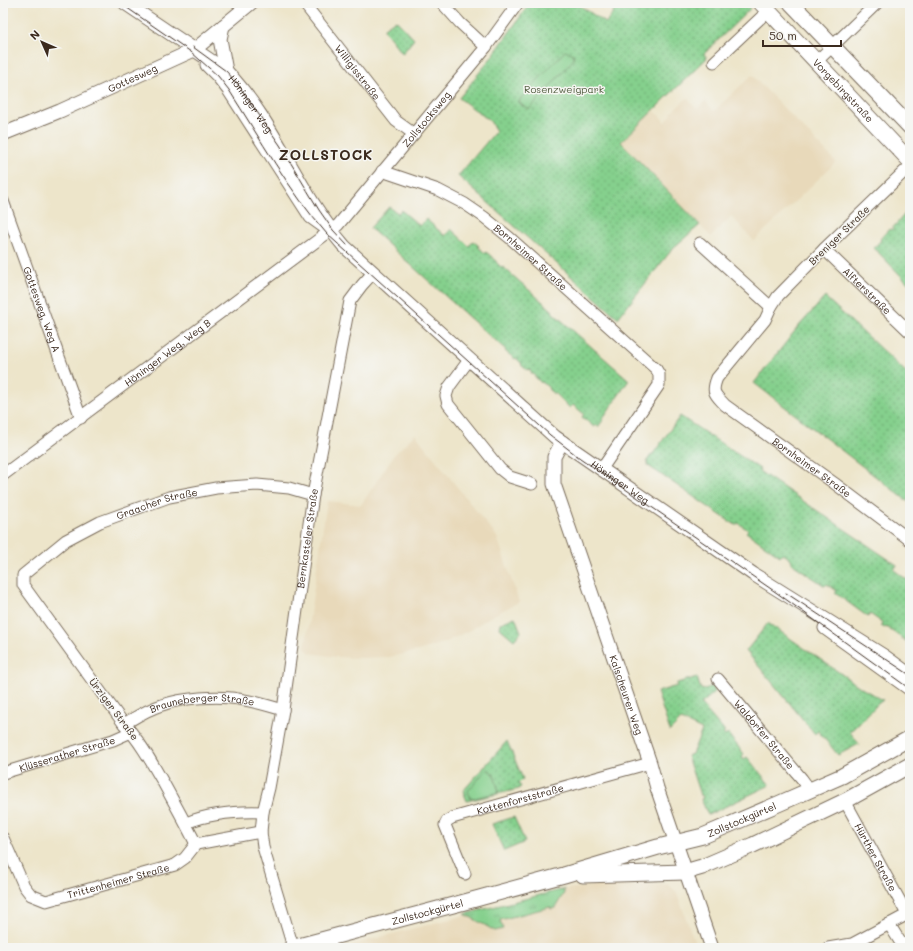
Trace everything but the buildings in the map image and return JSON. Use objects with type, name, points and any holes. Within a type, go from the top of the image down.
[{"type":"main road","points":[[791,3],[910,127]]},
{"type":"main road","name":"Vorgebirgstraße","points":[[764,7],[910,161]]},
{"type":"main road","name":"Zollstockgürtel","points":[[292,948],[564,875],[676,842],[703,836],[842,776],[910,738]]},
{"type":"main road","name":"Zollstockgürtel","points":[[564,875],[685,872],[702,867],[753,845],[844,801],[910,765]]},
{"type":"street","name":"Höninger Weg","points":[[125,3],[226,71],[237,83],[280,145],[331,231],[344,246],[540,424],[601,470],[780,591],[804,605],[910,675]]},
{"type":"street","points":[[442,3],[460,23],[486,47]]},
{"type":"street","name":"Zollstocksweg","points":[[331,231],[338,225],[486,47],[518,3]]},
{"type":"street","points":[[816,62],[877,3]]},
{"type":"street","name":"Gottesweg","points":[[3,134],[60,111],[194,50],[246,5]]},
{"type":"street","name":"Willigisstraße","points":[[306,6],[396,121],[414,134]]},
{"type":"street","points":[[714,62],[764,7]]},
{"type":"street","points":[[223,26],[220,39],[226,71]]},
{"type":"street","name":"Höninger Weg","points":[[194,50],[229,90],[311,217],[331,231]]},
{"type":"street","name":"Breniger Straße","points":[[715,394],[714,387],[717,378],[765,320],[778,296],[824,249],[910,166]]},
{"type":"street","name":"Bornheimer Straße","points":[[382,171],[438,190],[465,204],[484,217],[510,238],[648,361],[659,374],[659,385],[601,470]]},
{"type":"street","name":"Gottesweg, Weg A","points":[[3,201],[81,418]]},
{"type":"street","name":"Höninger Weg, Weg B","points":[[3,475],[331,231]]},
{"type":"street","points":[[700,244],[771,307]]},
{"type":"street","name":"Alfterstraße","points":[[824,249],[910,332]]},
{"type":"street","name":"Bernkasteler Straße","points":[[292,948],[263,847],[261,832],[263,812],[284,710],[313,495],[350,301],[373,273]]},
{"type":"street","points":[[469,360],[450,387],[446,396],[448,404],[500,469],[510,477],[532,484]]},
{"type":"street","name":"Bornheimer Straße","points":[[715,394],[725,405],[834,483],[910,540]]},
{"type":"street","name":"Kalscheurer Weg","points":[[562,442],[554,457],[554,484],[712,948]]},
{"type":"street","name":"Graacher Straße","points":[[22,581],[23,575],[66,540],[100,522],[169,497],[216,488],[257,485],[289,488],[313,495]]},
{"type":"street","name":"Ürziger Straße","points":[[22,581],[23,585],[124,724],[132,732],[153,764],[196,844]]},
{"type":"street","name":"Höninger Weg","points":[[780,591],[801,611],[910,689]]},
{"type":"street","name":"Waldorfer Straße","points":[[718,678],[810,790]]},
{"type":"street","name":"Brauneberger Straße","points":[[124,724],[146,711],[163,704],[181,700],[212,698],[238,699],[284,710]]},
{"type":"street","name":"Klüsserather Straße","points":[[3,773],[113,740],[132,732]]},
{"type":"street","name":"Kottenforststraße","points":[[465,874],[445,825],[447,821],[452,818],[650,764]]},
{"type":"street","name":"Hürther Straße","points":[[844,801],[908,914]]},
{"type":"street","points":[[186,823],[200,818],[239,811],[263,812]]},
{"type":"street","points":[[196,844],[261,832]]},
{"type":"street","name":"Trittenheimer Straße","points":[[3,838],[24,886],[31,895],[46,901],[175,866],[185,858],[196,844]]},
{"type":"street","points":[[828,948],[852,944],[908,914]]},
{"type":"street","points":[[889,924],[904,948]]},
{"type":"shaded area","points":[[752,75],[836,162],[754,241],[731,216],[711,237],[621,142],[654,110],[665,122],[672,114],[671,113],[687,98],[697,109],[705,101],[714,111]]},
{"type":"shaded area","points":[[415,434],[497,537],[519,602],[446,642],[418,651],[389,657],[360,658],[337,657],[310,653],[305,648],[327,501],[361,505],[394,455]]},
{"type":"shaded area","points":[[667,884],[676,891],[697,948],[338,948],[566,889],[594,886]]},
{"type":"green space","name":"Rosenzweigpark","points":[[530,3],[576,3],[606,23],[619,3],[746,3],[751,8],[704,54],[707,58],[621,142],[700,225],[674,247],[618,318],[458,176],[496,131],[490,121],[459,98],[491,58]]},
{"type":"green space","points":[[396,20],[414,39],[403,53],[384,30],[384,28]]},
{"type":"green space","points":[[565,51],[572,53],[574,56],[573,60],[531,108],[529,109],[523,106],[519,102],[521,98]]},
{"type":"green space","points":[[389,207],[398,213],[401,210],[420,226],[426,219],[445,236],[451,229],[469,246],[473,241],[629,380],[598,427],[597,425],[594,427],[582,417],[584,414],[573,405],[570,408],[548,389],[549,388],[542,382],[541,383],[528,369],[527,370],[521,365],[522,364],[516,358],[515,359],[505,351],[506,350],[494,339],[370,228]]},
{"type":"green space","points":[[910,208],[910,285],[874,248],[889,229],[891,230]]},
{"type":"green space","points":[[825,297],[910,376],[910,503],[754,383],[798,327]]},
{"type":"green space","points":[[680,416],[760,469],[759,471],[897,565],[894,570],[910,582],[910,644],[886,627],[881,626],[883,623],[870,614],[868,617],[835,593],[837,591],[827,584],[825,586],[791,563],[792,560],[782,553],[780,556],[746,532],[748,530],[738,523],[736,525],[729,521],[647,465],[648,462],[646,462]]},
{"type":"green space","points":[[515,617],[521,632],[514,640],[500,628],[501,623]]},
{"type":"green space","points":[[768,623],[863,689],[883,700],[878,703],[850,732],[859,744],[838,755],[818,731],[815,734],[746,651]]},
{"type":"green space","points":[[697,677],[702,690],[713,686],[715,692],[701,704],[725,732],[723,733],[725,736],[728,734],[744,754],[742,756],[744,759],[747,757],[770,785],[708,815],[701,799],[703,798],[702,795],[700,795],[687,756],[692,754],[702,730],[681,720],[670,731],[657,692],[677,686],[677,683]]},
{"type":"green space","points":[[507,741],[523,779],[518,784],[521,786],[519,789],[467,801],[463,791]]},
{"type":"green space","points":[[487,769],[494,775],[499,792],[471,799],[468,791]]},
{"type":"green space","points":[[514,817],[525,842],[504,851],[492,824]]},
{"type":"green space","points":[[564,889],[564,893],[555,908],[551,909],[550,907],[500,920],[503,929],[495,931],[465,914]]},
{"type":"tram line","points":[[120,3],[191,52],[218,76],[229,90],[287,182],[327,234],[550,435],[580,458],[777,593],[910,689]]},
{"type":"tram line","points":[[193,47],[226,71],[237,83],[280,145],[319,210],[333,230],[347,245]]},
{"type":"tram line","points":[[786,593],[910,675]]},
{"type":"district","name":"ZOLLSTOCK","points":[[326,155]]}]
